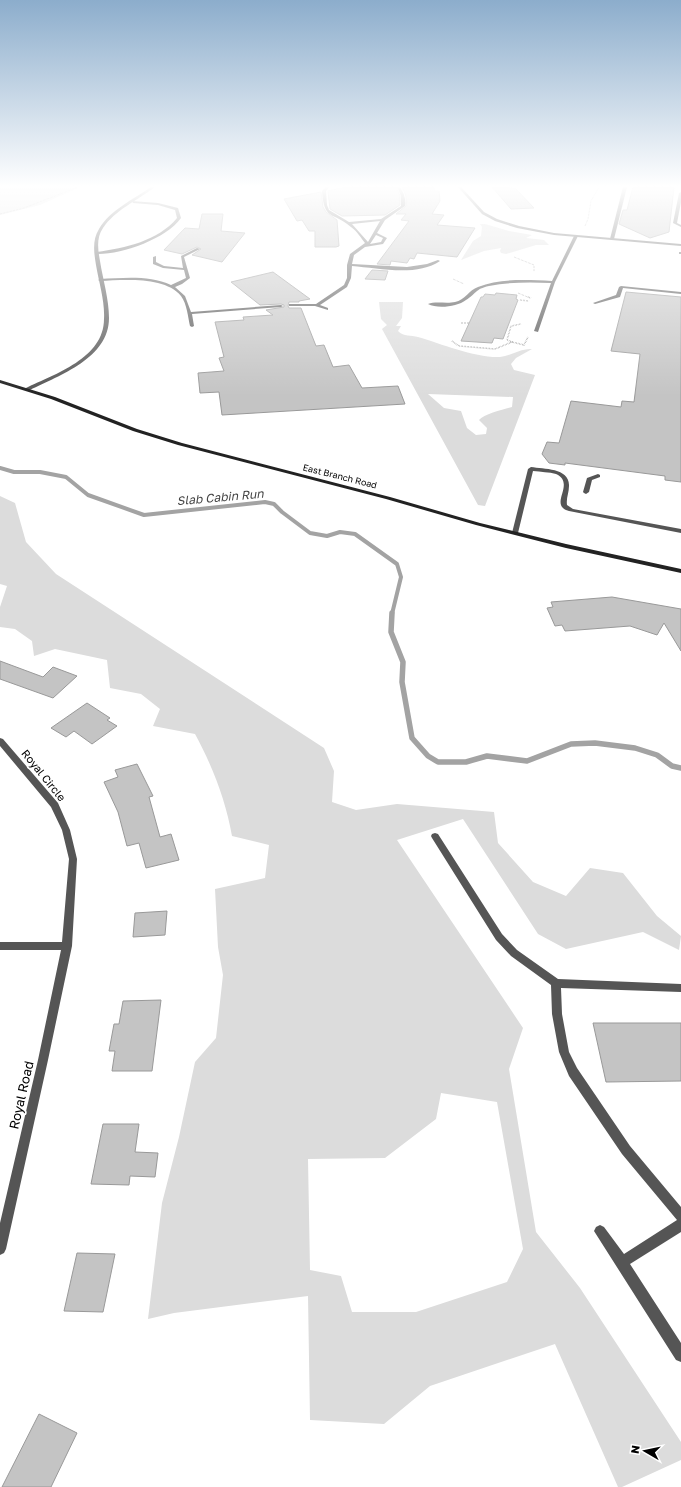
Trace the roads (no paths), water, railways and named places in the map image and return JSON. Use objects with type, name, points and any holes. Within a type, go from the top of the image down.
[{"type":"main road","name":"East Branch Road","points":[[0,381],[28,389],[135,430],[180,444],[388,498],[478,524],[573,548],[681,571]]},
{"type":"street","points":[[28,389],[79,362],[97,346],[103,337],[106,328],[105,307],[97,256]]},
{"type":"street","points":[[171,287],[188,278],[182,257],[183,256]]},
{"type":"street","points":[[318,306],[346,286],[349,278],[349,265],[351,256]]},
{"type":"street","points":[[536,331],[553,282],[566,256]]},
{"type":"street","points":[[155,257],[154,263],[163,267],[185,269]]},
{"type":"street","points":[[349,265],[406,268],[424,266],[438,261]]},
{"type":"street","points":[[100,280],[120,279],[145,281],[171,287],[184,297],[192,326]]},
{"type":"street","points":[[430,304],[452,303],[465,300],[472,291],[487,285],[553,282]]},
{"type":"street","points":[[595,302],[618,296],[621,287],[681,293]]},
{"type":"street","points":[[291,305],[318,306],[326,309]]},
{"type":"street","points":[[189,313],[281,306]]},
{"type":"street","points":[[516,533],[531,469],[558,473],[565,477],[567,482],[564,502],[565,506],[570,510],[681,531]]},
{"type":"street","points":[[586,492],[589,479],[598,476]]},
{"type":"street","name":"Royal Circle","points":[[0,741],[55,805],[66,830],[74,859],[67,946]]},
{"type":"street","points":[[434,836],[499,936],[514,953],[556,984],[681,988]]},
{"type":"street","points":[[0,946],[67,946]]},
{"type":"street","name":"Royal Road","points":[[0,1249],[67,946]]},
{"type":"street","points":[[556,984],[557,1014],[564,1052],[572,1072],[626,1150],[681,1216]]},
{"type":"street","points":[[622,1262],[681,1225]]},
{"type":"street","points":[[600,1231],[622,1262],[681,1355]]},
{"type":"waterway","name":"Slab Cabin Run","points":[[0,468],[14,472],[40,472],[66,477],[88,495],[144,515],[265,502],[274,504],[282,512],[310,533],[327,536],[340,532],[355,534],[397,564],[401,577],[392,614]]},
{"type":"waterway","name":"Slab Cabin Run","points":[[392,613],[391,632],[403,662],[402,682],[412,738],[428,756],[438,762],[466,762],[487,756],[527,761],[571,744],[595,743],[635,748],[657,755],[672,766],[681,768]]}]
